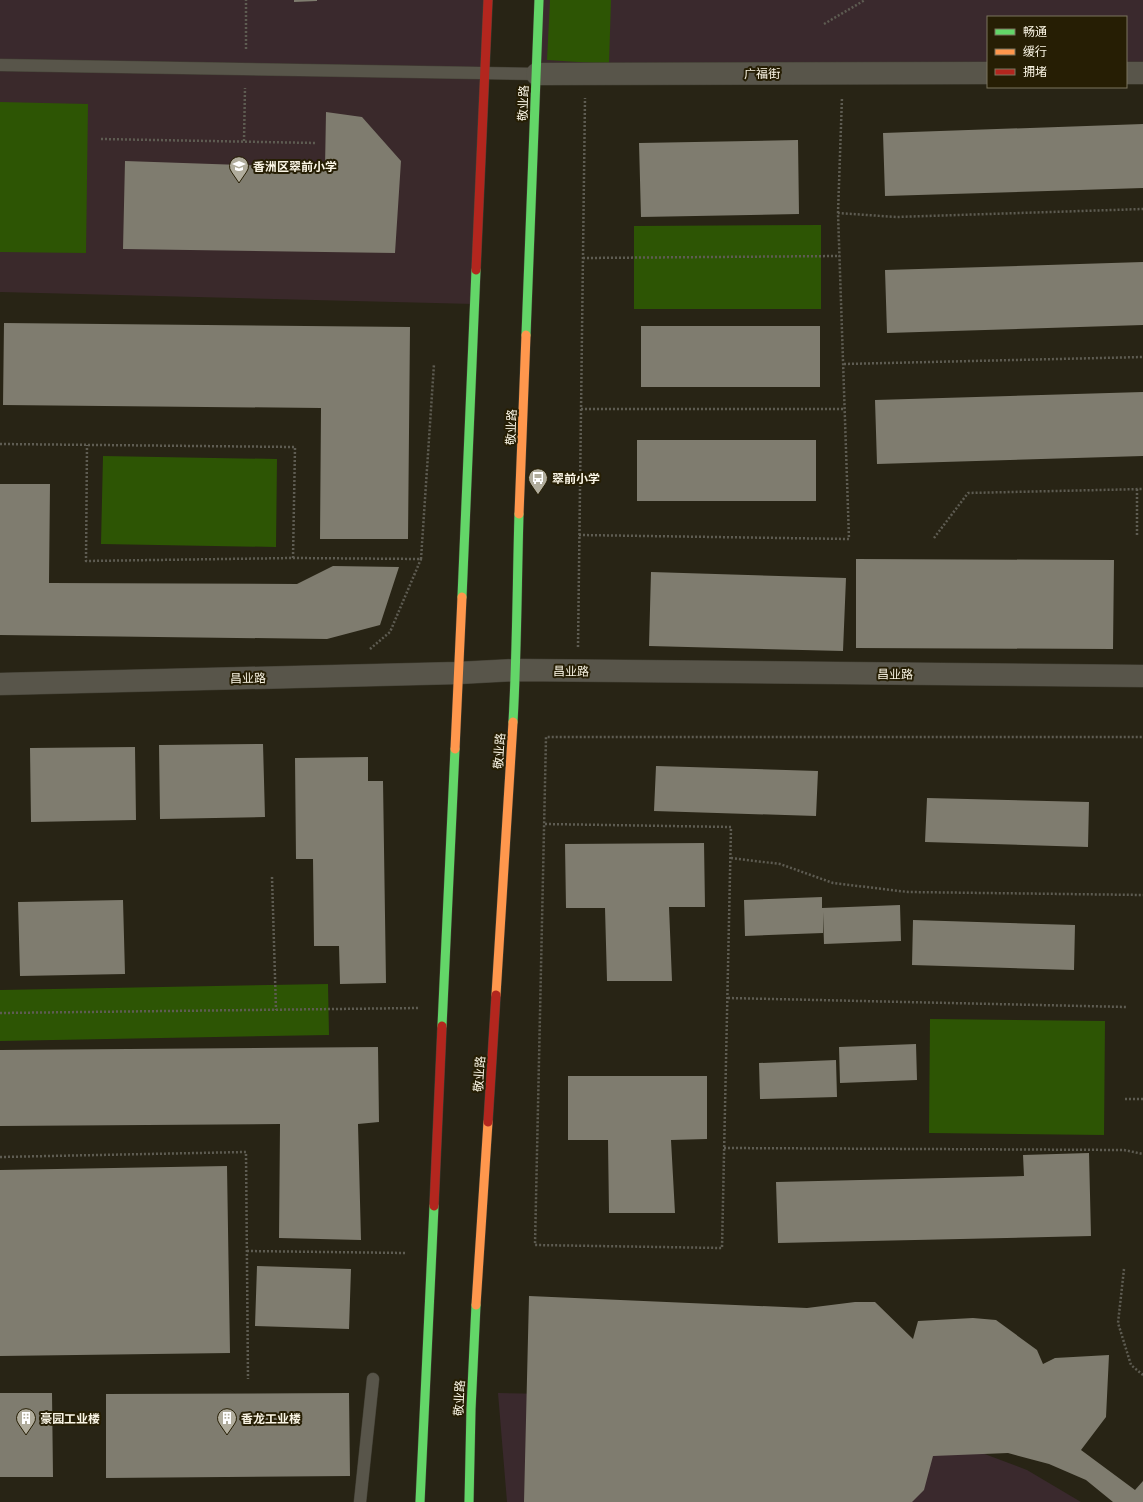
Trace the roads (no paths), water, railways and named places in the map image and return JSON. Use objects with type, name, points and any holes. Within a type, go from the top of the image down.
[{"type":"main road","points":[[420,1502],[488,0]]},
{"type":"main road","name":"敬业路","points":[[468,1502],[470,1409],[516,670],[515,632],[539,0]]},
{"type":"street","name":"广福街","points":[[537,74],[987,73]]},
{"type":"street","points":[[1127,73],[1143,73]]},
{"type":"street","name":"昌业路","points":[[0,684],[458,673],[516,670],[1143,676]]},
{"type":"lane","points":[[0,65],[537,74]]},
{"type":"lane","points":[[360,1502],[373,1379]]},
{"type":"place","name":"香洲区翠前小学","points":[[239,183]]},
{"type":"place","name":"翠前小学","points":[[538,495]]},
{"type":"place","name":"豪园工业楼","points":[[26,1435]]},
{"type":"place","name":"香龙工业楼","points":[[227,1435]]}]
